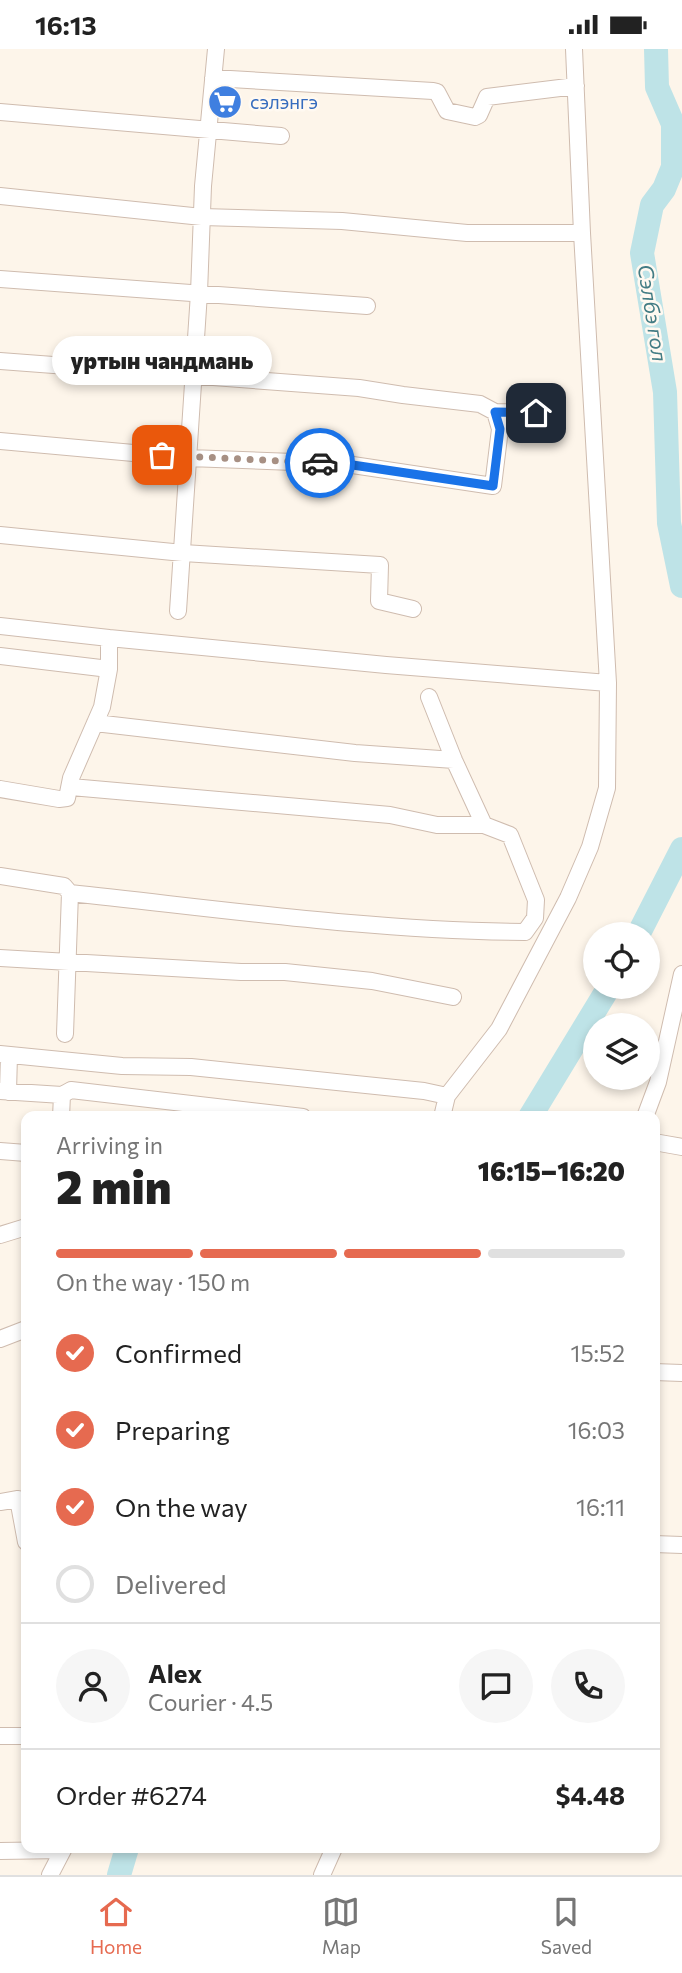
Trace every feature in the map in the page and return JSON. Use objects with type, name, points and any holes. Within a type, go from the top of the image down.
[{"type":"street","points":[[178,611],[209,137],[207,129],[216,49]]},
{"type":"street","points":[[443,1111],[447,1096],[499,1029],[568,898],[590,847],[607,788],[608,683],[574,49]]},
{"type":"street","points":[[213,78],[433,91],[437,92],[447,111],[475,117],[479,115],[486,97],[576,86]]},
{"type":"street","points":[[0,112],[281,136]]},
{"type":"street","points":[[0,196],[202,216],[342,221],[467,233],[582,233]]},
{"type":"street","points":[[0,279],[367,306]]},
{"type":"street","points":[[0,361],[359,388],[480,404],[495,412],[536,413]]},
{"type":"street","points":[[0,441],[189,458],[346,464],[493,486],[500,429],[495,412]]},
{"type":"street","points":[[0,535],[183,553],[380,565],[379,601],[414,609]]},
{"type":"street","points":[[0,626],[399,666],[608,683]]},
{"type":"street","points":[[0,789],[67,798],[71,778],[102,707],[109,669],[109,638]]},
{"type":"street","points":[[0,656],[109,669]]},
{"type":"street","points":[[429,697],[484,825]]},
{"type":"street","points":[[95,723],[355,753],[454,760]]},
{"type":"street","points":[[70,893],[354,923],[479,932],[525,932],[535,918],[536,899],[510,835],[484,825],[437,825],[390,815],[71,787]]},
{"type":"street","points":[[0,876],[64,886],[70,893],[65,1034]]},
{"type":"street","points":[[0,958],[241,972],[285,972],[372,981],[453,997]]},
{"type":"street","points":[[647,1111],[658,1082],[682,974]]},
{"type":"street","points":[[251,1111],[71,1090],[62,1095],[4,1091],[5,1055],[122,1066],[191,1067],[424,1091],[447,1096]]},
{"type":"street","points":[[61,1111],[62,1095]]},
{"type":"street","points":[[660,1143],[682,1147]]},
{"type":"street","points":[[0,1151],[21,1153]]},
{"type":"street","points":[[0,1235],[21,1229]]},
{"type":"street","points":[[0,1339],[21,1331]]},
{"type":"street","points":[[660,1372],[682,1373]]},
{"type":"street","points":[[0,1502],[18,1499],[21,1515]]},
{"type":"street","points":[[660,1544],[682,1545]]},
{"type":"street","points":[[0,1736],[21,1736]]},
{"type":"street","points":[[0,1851],[21,1850]]},
{"type":"street","points":[[50,1875],[62,1853]]},
{"type":"street","points":[[322,1875],[332,1853]]},
{"type":"waterway","name":"Сэлбэ гол","points":[[656,49],[657,87],[673,124],[673,167],[664,189],[652,205],[642,253],[665,392],[669,523],[682,586]]},
{"type":"waterway","name":"Сэлбэ гол","points":[[645,922],[682,849]]},
{"type":"waterway","name":"Сэлбэ гол","points":[[534,1111],[602,999]]},
{"type":"waterway","name":"Сэлбэ гол","points":[[119,1875],[126,1853]]},
{"type":"way so far","points":[[162,455],[320,463]]},
{"type":"place","name":"сэлэнгэ","points":[[225,102]]},
{"type":"place","name":"уртын чандмань","points":[[162,455]]},
{"type":"route","points":[[320,463],[346,464],[493,486],[500,429],[495,412],[536,413]]}]
